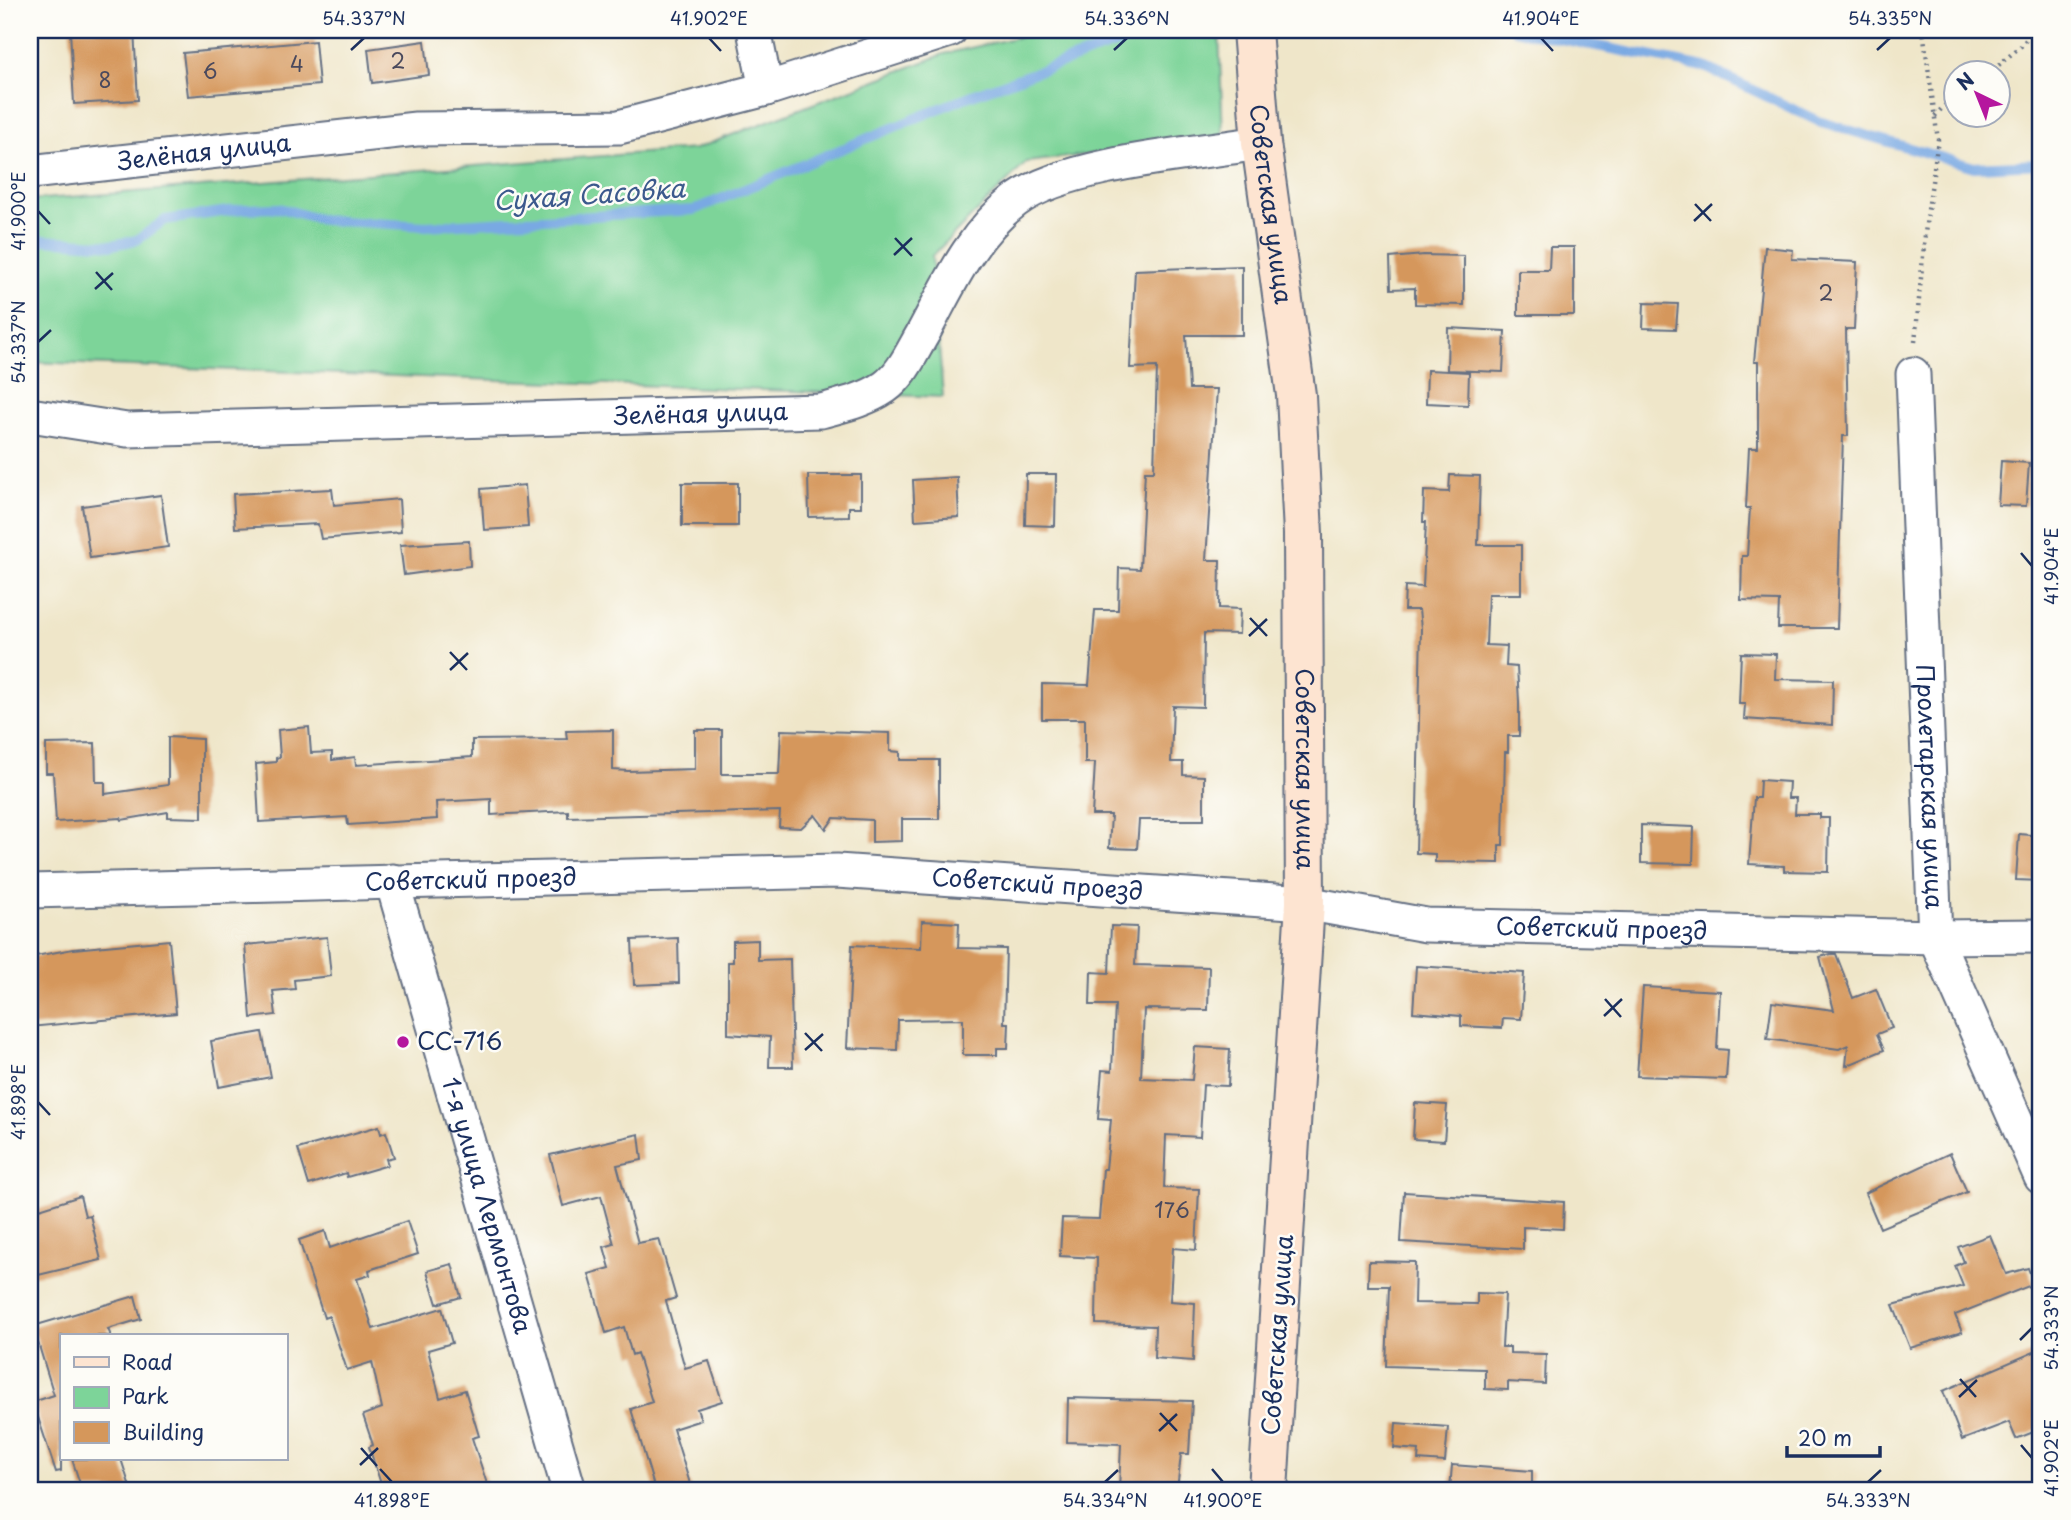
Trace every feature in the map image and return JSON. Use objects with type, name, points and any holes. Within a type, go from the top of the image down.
[{"type":"street","points":[[754,30],[766,89]]},
{"type":"street","name":"Зелёная улица","points":[[30,173],[416,129],[619,127],[766,89],[950,30]]},
{"type":"street","name":"Советская улица","points":[[1253,40],[1261,143],[1296,395],[1303,534],[1305,903],[1268,1490]]},
{"type":"street","name":"Зелёная улица","points":[[30,415],[127,430],[821,411],[854,402],[887,386],[907,363],[975,240],[994,218],[1017,199],[1044,184],[1116,165],[1261,143]]},
{"type":"street","name":"Пролетарская улица","points":[[1913,374],[1935,937],[2041,1177]]},
{"type":"street","name":"Советский проезд","points":[[30,891],[837,871],[1305,903],[1426,925],[1935,937],[2041,936]]},
{"type":"street","name":"1-я улица Лермонтова","points":[[392,881],[569,1490]]},
{"type":"path","points":[[1913,374],[1926,224],[1938,140],[1923,30]]},
{"type":"path","points":[[2004,60],[2034,30]]},
{"type":"path","points":[[1934,116],[1941,109]]},
{"type":"green space","points":[[1049,30],[1219,30],[1223,138],[1027,162],[932,256],[943,397],[30,362],[30,200],[695,149],[944,54]]},
{"type":"building","points":[[70,30],[134,30],[138,100],[74,104]]},
{"type":"building","points":[[315,41],[319,85],[188,96],[183,53]]},
{"type":"building","points":[[425,41],[429,75],[372,83],[368,49]]},
{"type":"building","points":[[1550,247],[1574,247],[1574,315],[1518,315],[1518,270],[1549,270]]},
{"type":"building","points":[[1765,247],[1793,250],[1792,259],[1857,262],[1854,329],[1846,329],[1848,436],[1843,436],[1837,628],[1778,628],[1779,601],[1741,600],[1742,556],[1747,556],[1750,508],[1746,508],[1749,448],[1758,448],[1758,362],[1754,362]]},
{"type":"building","points":[[1464,256],[1464,305],[1415,304],[1415,288],[1391,289],[1390,258]]},
{"type":"building","points":[[1242,266],[1242,335],[1186,335],[1189,389],[1217,389],[1206,560],[1220,560],[1219,608],[1240,609],[1239,634],[1204,633],[1203,707],[1173,706],[1171,762],[1183,762],[1183,775],[1204,776],[1204,820],[1139,820],[1137,849],[1109,848],[1111,815],[1092,815],[1095,763],[1085,763],[1085,719],[1042,719],[1042,684],[1089,685],[1095,610],[1118,610],[1119,568],[1140,569],[1145,471],[1154,471],[1157,367],[1130,368],[1135,270]]},
{"type":"building","points":[[1644,303],[1678,304],[1676,329],[1643,328]]},
{"type":"building","points":[[1448,328],[1505,331],[1503,372],[1447,370]]},
{"type":"building","points":[[1427,370],[1469,372],[1468,405],[1426,403]]},
{"type":"building","points":[[2001,461],[2029,463],[2026,506],[1998,505]]},
{"type":"building","points":[[1026,474],[1056,474],[1055,526],[1025,525]]},
{"type":"building","points":[[808,475],[861,475],[861,507],[849,507],[849,516],[809,517]]},
{"type":"building","points":[[1450,475],[1480,476],[1478,545],[1521,545],[1521,594],[1488,594],[1486,645],[1507,646],[1506,666],[1517,667],[1519,702],[1519,736],[1508,736],[1508,752],[1505,752],[1503,845],[1499,845],[1499,863],[1435,862],[1435,854],[1416,853],[1421,628],[1419,610],[1404,610],[1405,586],[1423,587],[1426,522],[1423,522],[1424,491],[1449,492]]},
{"type":"building","points":[[957,477],[959,517],[915,520],[913,480]]},
{"type":"building","points":[[682,483],[738,483],[738,526],[682,526]]},
{"type":"building","points":[[525,485],[528,527],[484,530],[481,489]]},
{"type":"building","points":[[332,489],[334,505],[399,499],[401,532],[321,539],[318,524],[235,528],[233,494]]},
{"type":"building","points":[[161,495],[168,547],[90,558],[82,506]]},
{"type":"building","points":[[469,541],[470,566],[404,575],[400,545]]},
{"type":"building","points":[[1741,653],[1776,654],[1775,679],[1833,680],[1832,725],[1744,719],[1745,704],[1739,704]]},
{"type":"building","points":[[309,727],[311,753],[332,752],[332,760],[355,757],[356,765],[472,757],[472,740],[567,739],[566,731],[613,730],[613,770],[628,771],[695,769],[695,730],[722,730],[722,774],[779,774],[781,730],[890,733],[890,751],[900,752],[900,760],[939,760],[939,819],[902,819],[902,841],[872,842],[872,820],[834,818],[826,829],[815,815],[801,828],[779,827],[780,811],[568,817],[568,811],[491,815],[491,799],[436,802],[437,819],[348,825],[347,817],[259,822],[256,764],[276,762],[276,758],[280,757],[278,730]]},
{"type":"building","points":[[168,737],[202,739],[202,818],[168,817],[168,812],[122,820],[56,822],[53,773],[46,773],[46,744],[95,743],[96,782],[105,782],[105,794],[168,785]]},
{"type":"building","points":[[1760,780],[1789,782],[1788,798],[1796,798],[1795,814],[1820,814],[1820,818],[1829,818],[1828,872],[1784,871],[1784,866],[1749,864],[1754,798],[1759,798]]},
{"type":"building","points":[[1641,825],[1694,827],[1693,864],[1641,863]]},
{"type":"building","points":[[2019,834],[2041,836],[2041,881],[2016,880]]},
{"type":"building","points":[[922,921],[959,923],[958,948],[1006,949],[1004,1023],[1009,1023],[1008,1048],[997,1048],[997,1055],[963,1055],[963,1019],[898,1020],[897,1050],[847,1048],[852,945],[921,948]]},
{"type":"building","points":[[1111,926],[1137,927],[1135,965],[1209,967],[1208,1010],[1144,1009],[1141,1078],[1192,1080],[1195,1047],[1230,1049],[1228,1086],[1203,1085],[1200,1137],[1166,1135],[1164,1188],[1199,1189],[1196,1250],[1173,1248],[1170,1301],[1195,1303],[1193,1361],[1154,1358],[1155,1326],[1096,1324],[1097,1258],[1060,1256],[1062,1218],[1099,1219],[1111,1120],[1098,1119],[1102,1070],[1112,1071],[1115,1005],[1090,1005],[1091,972],[1109,973]]},
{"type":"building","points":[[327,937],[331,976],[294,980],[295,989],[273,991],[276,1015],[251,1018],[245,945]]},
{"type":"building","points":[[678,938],[679,983],[634,985],[632,940]]},
{"type":"building","points":[[169,940],[176,1013],[30,1027],[30,957],[73,949]]},
{"type":"building","points":[[758,940],[758,960],[790,959],[793,1067],[769,1067],[770,1037],[728,1034],[728,962],[733,962],[733,941]]},
{"type":"building","points":[[1836,954],[1853,998],[1876,989],[1892,1028],[1877,1034],[1884,1050],[1846,1066],[1848,1045],[1839,1049],[1767,1039],[1772,1002],[1834,1010],[1820,957]]},
{"type":"building","points":[[1416,966],[1524,973],[1521,1019],[1503,1018],[1502,1028],[1461,1026],[1461,1016],[1413,1012]]},
{"type":"building","points":[[1643,987],[1720,991],[1717,1049],[1728,1050],[1726,1079],[1637,1076]]},
{"type":"building","points":[[262,1032],[271,1077],[219,1087],[211,1041]]},
{"type":"building","points":[[1415,1103],[1447,1105],[1444,1141],[1413,1139]]},
{"type":"building","points":[[379,1126],[381,1134],[386,1132],[394,1157],[386,1159],[388,1165],[347,1177],[346,1173],[309,1185],[298,1149]]},
{"type":"building","points":[[639,1134],[642,1160],[617,1165],[638,1243],[659,1239],[676,1298],[666,1301],[685,1368],[709,1361],[722,1401],[697,1409],[701,1420],[673,1429],[692,1490],[655,1490],[631,1409],[652,1402],[637,1353],[632,1355],[624,1327],[606,1333],[589,1274],[610,1268],[604,1247],[614,1244],[601,1196],[563,1206],[550,1155]]},
{"type":"building","points":[[1950,1153],[1967,1192],[1880,1228],[1865,1193]]},
{"type":"building","points":[[1404,1192],[1564,1202],[1563,1229],[1523,1227],[1523,1249],[1401,1242]]},
{"type":"building","points":[[80,1196],[85,1216],[90,1215],[101,1260],[30,1277],[30,1212]]},
{"type":"building","points":[[407,1221],[418,1254],[369,1270],[370,1275],[357,1279],[373,1329],[442,1308],[452,1343],[428,1350],[440,1398],[465,1390],[479,1436],[472,1438],[489,1490],[383,1490],[369,1447],[373,1445],[363,1415],[382,1408],[372,1362],[347,1370],[329,1316],[324,1318],[299,1240],[325,1231],[330,1248]]},
{"type":"building","points":[[1990,1235],[2006,1274],[2028,1268],[2034,1284],[1955,1315],[1962,1332],[1910,1348],[1893,1305],[1963,1286],[1955,1266],[1964,1262],[1958,1247]]},
{"type":"building","points":[[1369,1261],[1415,1262],[1414,1303],[1477,1304],[1477,1293],[1505,1294],[1502,1347],[1510,1347],[1510,1353],[1546,1354],[1545,1384],[1508,1382],[1508,1390],[1485,1389],[1485,1369],[1386,1366],[1389,1286],[1368,1286]]},
{"type":"building","points":[[452,1264],[461,1297],[437,1304],[427,1271]]},
{"type":"building","points":[[135,1296],[141,1319],[108,1329],[110,1334],[60,1334],[61,1471],[56,1472],[33,1402],[54,1395],[36,1336],[30,1336],[30,1327]]},
{"type":"building","points":[[2041,1349],[2041,1429],[2016,1439],[2009,1422],[1962,1440],[1943,1391]]},
{"type":"building","points":[[1068,1398],[1192,1401],[1189,1454],[1181,1454],[1177,1490],[1119,1490],[1121,1444],[1067,1442]]},
{"type":"building","points":[[1396,1423],[1448,1427],[1445,1462],[1418,1460],[1419,1450],[1394,1448]]},
{"type":"building","points":[[72,1460],[121,1460],[131,1490],[82,1490]]},
{"type":"building","points":[[1452,1465],[1532,1471],[1532,1490],[1450,1490]]},
{"type":"waterway","name":"Сухая Сасовка","points":[[30,239],[112,245],[137,240],[165,220],[243,209],[279,208],[323,220],[426,226],[694,210],[972,95],[1123,41],[1169,30]]},
{"type":"waterway","name":"Сухая Сасовка","points":[[1515,30],[1705,67],[1818,121],[1974,167],[2041,164]]},
{"type":"place","name":"СС-716","points":[[403,1042]]}]
